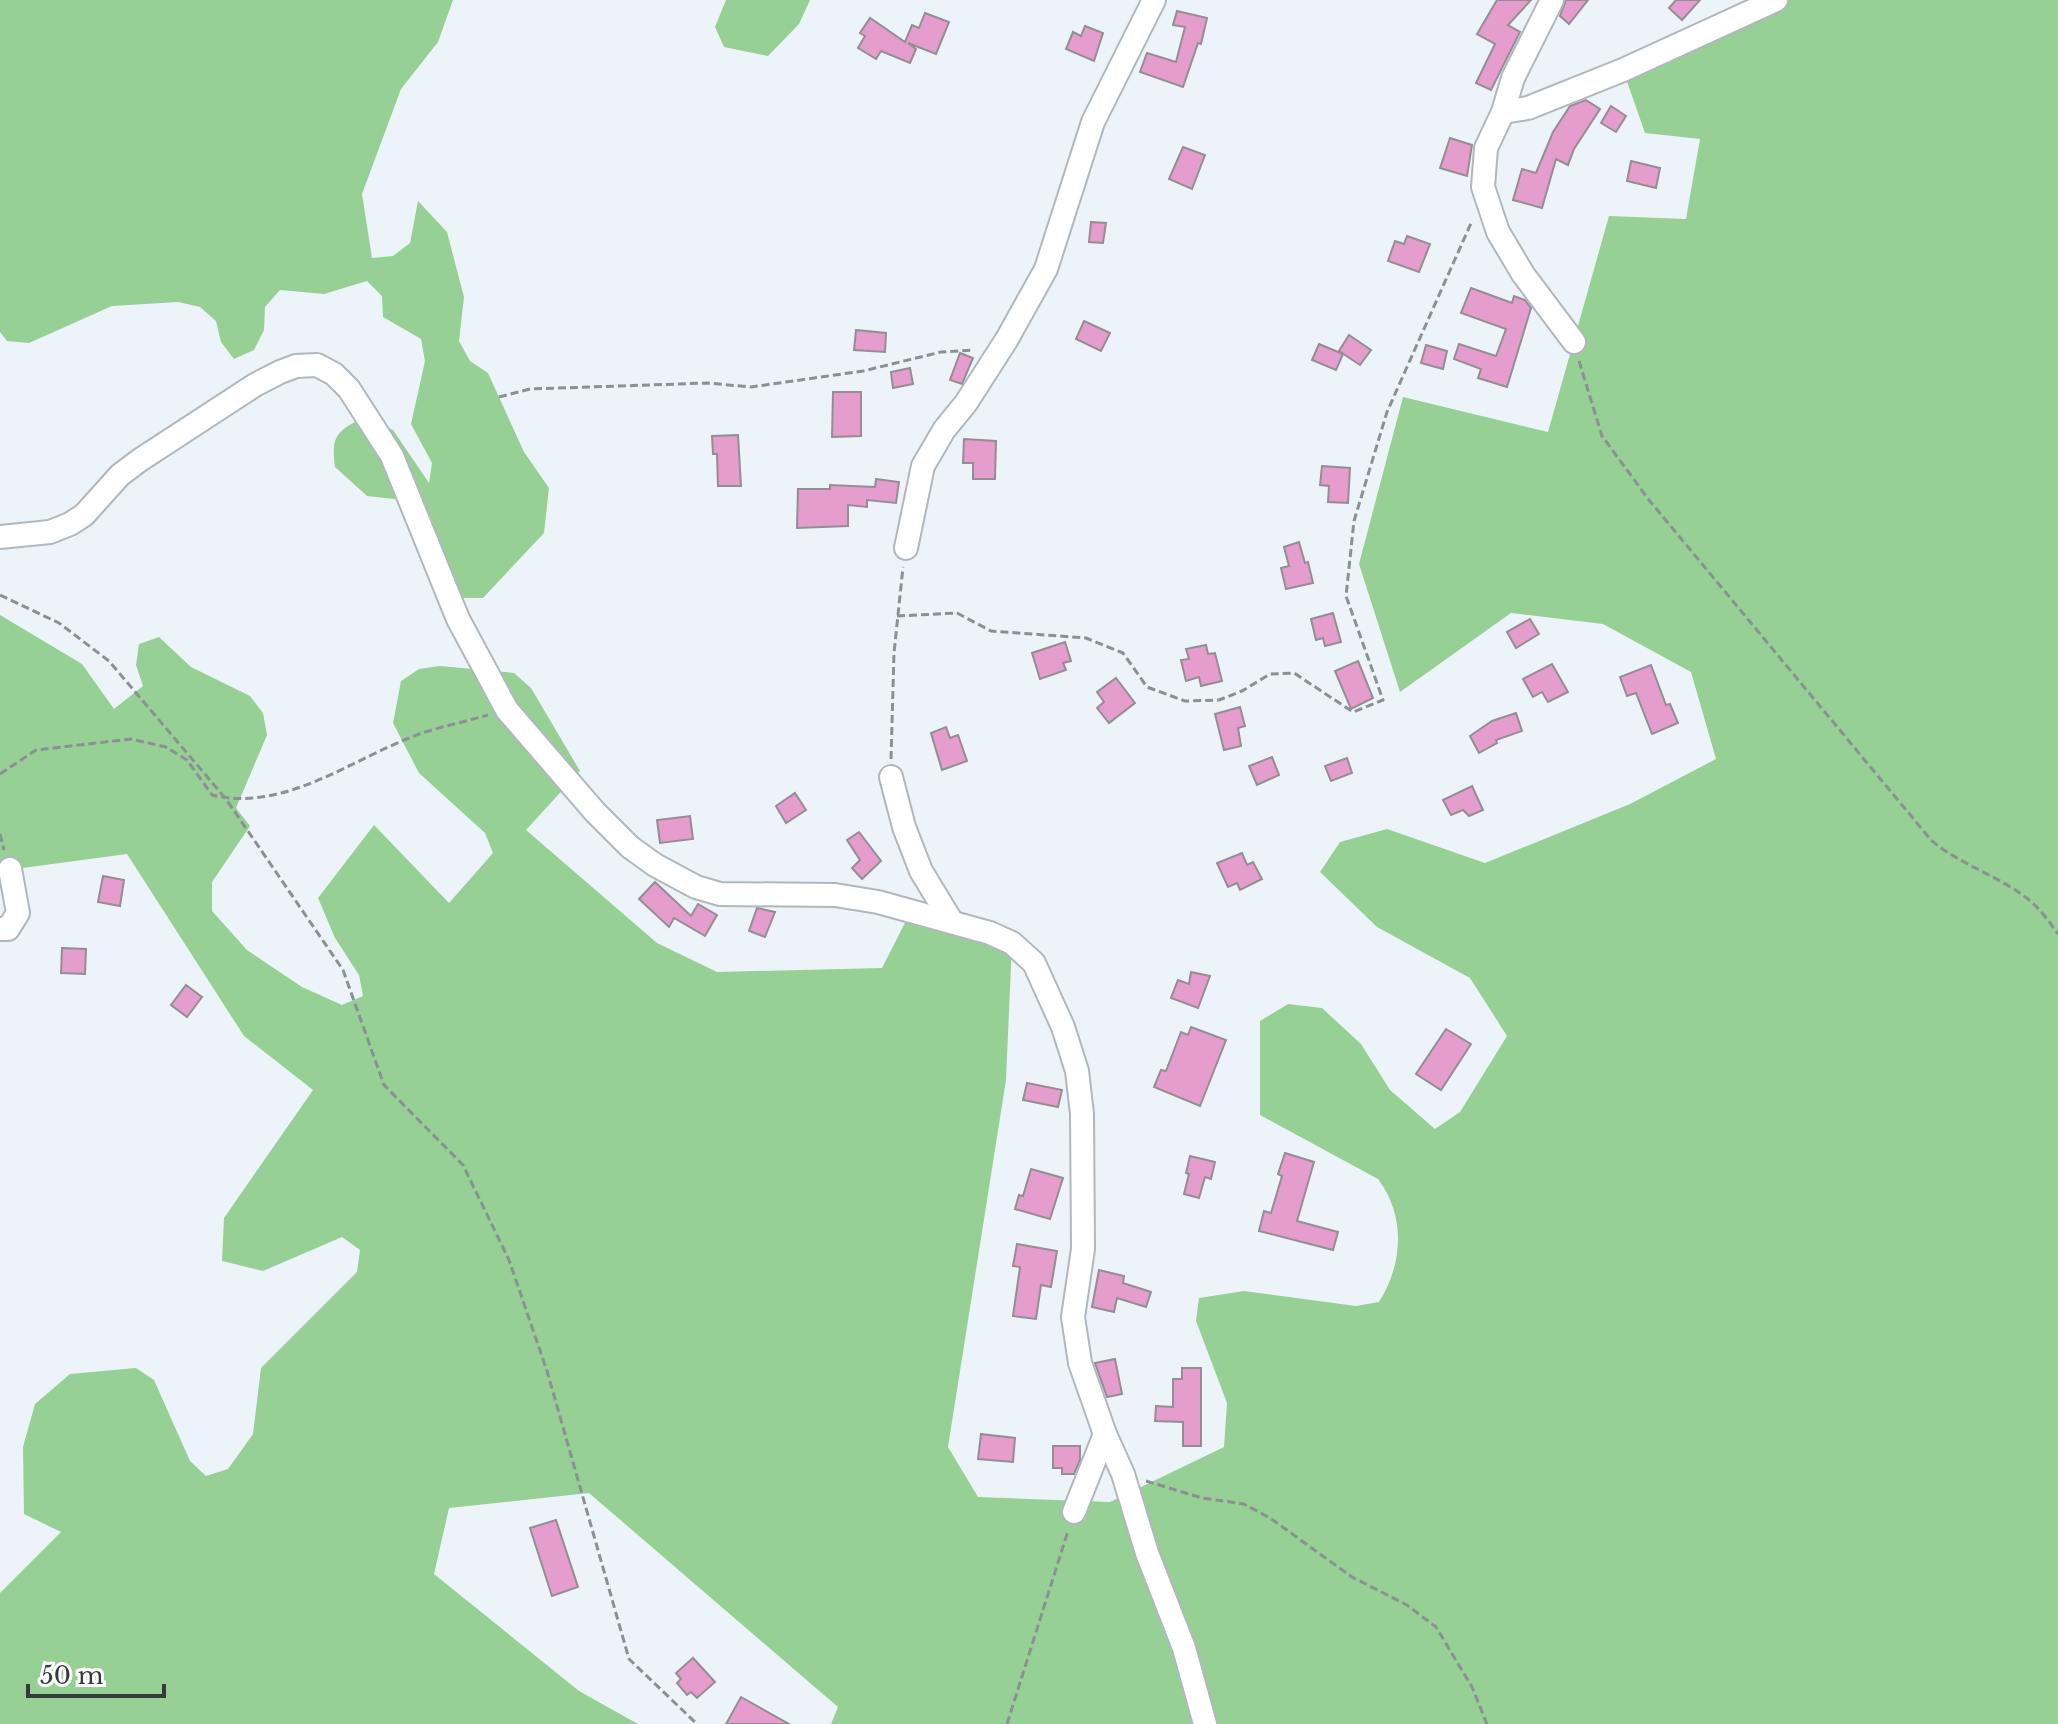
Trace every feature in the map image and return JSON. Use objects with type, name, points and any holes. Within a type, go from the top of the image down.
[{"type":"street","points":[[906,548],[923,466],[944,430],[966,403],[998,353],[1046,269],[1093,122],[1154,0]]},
{"type":"street","points":[[1552,0],[1513,78],[1503,112],[1486,148],[1483,187],[1498,232],[1523,274],[1574,342]]},
{"type":"street","points":[[1503,112],[1528,108],[1584,86],[1776,0]]},
{"type":"street","points":[[0,537],[50,532],[70,524],[84,515],[120,475],[186,430],[280,372],[296,366],[317,365],[334,374],[349,389],[392,456],[458,619],[507,710],[613,832],[655,865],[696,887],[720,894],[835,895],[878,902],[990,933],[1012,943],[1034,963],[1063,1027],[1077,1071],[1082,1114],[1083,1249],[1073,1317],[1080,1363],[1184,1648],[1205,1724]]},
{"type":"street","points":[[891,777],[904,827],[921,871],[952,922]]},
{"type":"street","points":[[0,929],[8,929],[18,913],[10,869]]},
{"type":"street","points":[[1074,1512],[1105,1434]]},
{"type":"path","points":[[897,616],[957,613],[991,631],[1086,638],[1123,653],[1147,687],[1185,701],[1219,700],[1242,691],[1270,674],[1294,673],[1353,712],[1383,700],[1346,596],[1354,521],[1387,412],[1471,226],[1483,187]]},
{"type":"path","points":[[1574,342],[1602,436],[1649,500],[1931,840],[1949,855],[2024,896],[2058,934]]},
{"type":"path","points":[[499,397],[530,389],[708,383],[751,387],[863,371],[941,352],[970,349],[998,353]]},
{"type":"path","points":[[891,777],[891,700],[906,548]]},
{"type":"path","points":[[0,595],[59,623],[109,661],[226,799],[343,970],[384,1085],[463,1165],[509,1260],[547,1371],[629,1659],[697,1724]]},
{"type":"path","points":[[0,774],[36,750],[131,739],[166,747],[187,760],[212,795],[226,799],[265,796],[326,779],[421,734],[507,710]]},
{"type":"path","points":[[1123,1474],[1202,1498],[1244,1504],[1270,1518],[1352,1577],[1407,1605],[1436,1627],[1472,1687],[1487,1724]]},
{"type":"path","points":[[1007,1724],[1074,1512]]},
{"type":"green space","points":[[0,0],[453,0],[438,42],[401,89],[362,194],[372,258],[393,256],[410,243],[418,201],[447,232],[464,297],[459,341],[470,361],[488,373],[524,452],[549,488],[544,533],[483,598],[461,598],[412,501],[367,496],[335,467],[337,436],[363,418],[393,430],[429,483],[432,463],[411,424],[425,361],[421,339],[383,317],[382,296],[367,281],[324,294],[280,290],[265,307],[264,330],[254,350],[234,359],[221,342],[216,321],[200,307],[178,302],[112,306],[29,343],[7,341],[0,332]]},
{"type":"green space","points":[[726,0],[810,0],[799,24],[768,56],[724,47],[715,27]]},
{"type":"green space","points":[[1776,0],[2058,0],[2058,1724],[831,1724],[838,1707],[589,1493],[449,1508],[434,1574],[579,1691],[638,1724],[0,1724],[0,1593],[61,1532],[24,1514],[23,1447],[35,1404],[70,1374],[136,1368],[154,1380],[190,1461],[206,1476],[228,1469],[253,1434],[261,1368],[357,1272],[360,1250],[342,1237],[263,1271],[222,1261],[224,1218],[313,1090],[244,1036],[127,854],[0,871],[0,615],[82,664],[114,709],[143,686],[136,665],[139,644],[159,637],[191,667],[250,696],[263,713],[267,735],[236,808],[250,826],[212,882],[212,911],[247,950],[302,987],[342,1005],[363,996],[359,975],[335,938],[318,898],[374,825],[449,903],[493,853],[485,833],[419,773],[393,723],[401,681],[419,669],[440,666],[514,673],[531,688],[580,771],[526,830],[657,943],[717,972],[882,968],[911,911],[1012,943],[1006,1080],[948,1447],[978,1497],[1110,1502],[1224,1447],[1227,1403],[1196,1321],[1199,1298],[1244,1291],[1356,1306],[1379,1302],[1393,1272],[1397,1256],[1397,1224],[1387,1193],[1378,1179],[1260,1115],[1260,1021],[1288,1004],[1322,1008],[1361,1044],[1390,1090],[1435,1129],[1460,1112],[1507,1036],[1470,978],[1377,927],[1320,872],[1340,842],[1387,829],[1485,863],[1630,804],[1716,759],[1691,672],[1603,624],[1511,613],[1400,692],[1359,564],[1403,397],[1548,432],[1609,216],[1686,219],[1700,139],[1645,133],[1623,70]]},
{"type":"building","points":[[1497,0],[1531,0],[1508,25],[1520,32],[1491,90],[1476,83],[1495,44],[1477,34]]},
{"type":"building","points":[[1566,0],[1588,0],[1569,24],[1560,16]]},
{"type":"building","points":[[1676,0],[1700,0],[1682,20],[1669,8]]},
{"type":"building","points":[[1177,11],[1207,18],[1201,44],[1198,43],[1183,87],[1140,72],[1147,53],[1176,62],[1185,27],[1173,25]]},
{"type":"building","points":[[925,13],[949,22],[936,54],[908,43],[916,49],[910,63],[881,51],[876,59],[858,48],[865,36],[860,33],[870,18],[905,42],[912,25],[919,28]]},
{"type":"building","points":[[1085,26],[1103,33],[1094,61],[1066,49],[1073,32],[1081,36]]},
{"type":"building","points":[[1586,100],[1600,109],[1574,149],[1568,165],[1556,159],[1542,208],[1513,200],[1522,169],[1536,173],[1553,132],[1570,106]]},
{"type":"building","points":[[1611,106],[1626,116],[1616,132],[1601,123]]},
{"type":"building","points":[[1450,138],[1472,145],[1467,176],[1440,168]]},
{"type":"building","points":[[1183,147],[1205,155],[1192,189],[1169,179]]},
{"type":"building","points":[[1631,161],[1660,168],[1656,188],[1627,181]]},
{"type":"building","points":[[1091,222],[1106,223],[1103,243],[1089,242]]},
{"type":"building","points":[[1407,236],[1430,244],[1419,272],[1388,261],[1395,241],[1404,244]]},
{"type":"building","points":[[1471,288],[1512,303],[1514,296],[1525,300],[1531,308],[1507,387],[1478,378],[1481,369],[1454,359],[1459,344],[1496,356],[1506,329],[1461,313]]},
{"type":"building","points":[[1084,321],[1110,333],[1101,351],[1076,339]]},
{"type":"building","points":[[856,330],[886,333],[885,352],[854,350]]},
{"type":"building","points":[[1349,335],[1371,350],[1360,365],[1339,351]]},
{"type":"building","points":[[1319,344],[1343,354],[1336,370],[1312,360]]},
{"type":"building","points":[[1426,345],[1447,351],[1443,369],[1421,363]]},
{"type":"building","points":[[960,353],[973,358],[962,384],[950,380]]},
{"type":"building","points":[[910,368],[913,384],[893,388],[891,372]]},
{"type":"building","points":[[833,392],[861,392],[861,436],[832,437]]},
{"type":"building","points":[[738,435],[741,486],[718,486],[717,454],[713,454],[712,436]]},
{"type":"building","points":[[964,439],[996,441],[995,479],[973,479],[973,463],[963,463]]},
{"type":"building","points":[[1322,466],[1350,468],[1348,503],[1328,502],[1329,486],[1320,485]]},
{"type":"building","points":[[876,479],[899,482],[896,503],[867,500],[867,507],[848,505],[848,526],[797,528],[798,489],[830,489],[830,485],[875,487]]},
{"type":"building","points":[[1299,542],[1313,583],[1286,589],[1281,568],[1289,566],[1284,547]]},
{"type":"building","points":[[1333,613],[1341,642],[1325,646],[1323,638],[1316,640],[1311,619]]},
{"type":"building","points":[[1530,619],[1539,634],[1516,648],[1507,632]]},
{"type":"building","points":[[1065,642],[1071,661],[1063,663],[1066,670],[1040,679],[1032,653]]},
{"type":"building","points":[[1206,645],[1208,654],[1215,653],[1222,681],[1201,686],[1199,677],[1186,681],[1181,660],[1189,659],[1186,649]]},
{"type":"building","points":[[1358,661],[1373,698],[1351,709],[1335,671]]},
{"type":"building","points":[[1552,664],[1568,692],[1548,702],[1542,692],[1533,697],[1523,679]]},
{"type":"building","points":[[1651,665],[1666,705],[1670,704],[1678,723],[1652,734],[1636,693],[1627,696],[1620,677]]},
{"type":"building","points":[[1116,678],[1135,703],[1109,723],[1097,708],[1104,702],[1097,692]]},
{"type":"building","points":[[1240,707],[1245,726],[1238,728],[1241,746],[1224,750],[1215,714]]},
{"type":"building","points":[[1516,713],[1522,731],[1496,740],[1497,743],[1479,753],[1470,736],[1492,721]]},
{"type":"building","points":[[946,727],[950,738],[958,735],[967,761],[942,770],[931,733]]},
{"type":"building","points":[[1272,757],[1279,775],[1257,785],[1249,766]]},
{"type":"building","points":[[1347,758],[1352,773],[1331,781],[1325,766]]},
{"type":"building","points":[[1472,786],[1483,810],[1469,816],[1463,810],[1451,815],[1443,800]]},
{"type":"building","points":[[795,793],[806,810],[786,823],[776,806]]},
{"type":"building","points":[[690,816],[693,839],[660,843],[657,820]]},
{"type":"building","points":[[859,832],[881,861],[862,879],[852,868],[860,860],[847,840]]},
{"type":"building","points":[[1242,853],[1247,865],[1253,862],[1262,879],[1240,890],[1237,883],[1228,887],[1217,863]]},
{"type":"building","points":[[103,876],[124,880],[120,906],[98,902]]},
{"type":"building","points":[[655,882],[691,916],[698,904],[717,915],[705,936],[674,918],[669,927],[639,899]]},
{"type":"building","points":[[757,908],[775,912],[765,937],[749,931]]},
{"type":"building","points":[[62,948],[86,949],[85,974],[61,973]]},
{"type":"building","points":[[1191,972],[1210,976],[1198,1008],[1171,998],[1178,980],[1189,984]]},
{"type":"building","points":[[186,985],[202,997],[187,1017],[171,1005]]},
{"type":"building","points":[[1191,1027],[1226,1040],[1200,1106],[1154,1087],[1161,1070],[1166,1071],[1181,1032],[1188,1035]]},
{"type":"building","points":[[1446,1029],[1471,1044],[1441,1090],[1416,1074]]},
{"type":"building","points":[[1027,1083],[1062,1090],[1058,1107],[1023,1100]]},
{"type":"building","points":[[1285,1153],[1314,1162],[1297,1221],[1338,1232],[1333,1250],[1259,1231],[1264,1211],[1271,1213]]},
{"type":"building","points":[[1190,1156],[1215,1162],[1211,1179],[1205,1177],[1199,1198],[1184,1194]]},
{"type":"building","points":[[1031,1169],[1063,1178],[1050,1219],[1015,1209],[1019,1195],[1023,1196]]},
{"type":"building","points":[[1017,1244],[1057,1251],[1051,1287],[1041,1285],[1036,1319],[1013,1316],[1020,1267],[1013,1266]]},
{"type":"building","points":[[1099,1270],[1124,1276],[1123,1283],[1151,1292],[1146,1307],[1117,1298],[1114,1312],[1092,1307]]},
{"type":"building","points":[[1115,1359],[1122,1394],[1107,1397],[1095,1363]]},
{"type":"building","points":[[1182,1368],[1201,1368],[1201,1446],[1183,1446],[1183,1422],[1155,1421],[1156,1406],[1173,1407],[1173,1379],[1182,1379]]},
{"type":"building","points":[[981,1434],[1015,1438],[1013,1462],[978,1459]]},
{"type":"building","points":[[1053,1446],[1080,1446],[1080,1460],[1074,1474],[1062,1474],[1062,1468],[1053,1468]]},
{"type":"building","points":[[556,1520],[578,1587],[552,1596],[530,1528]]},
{"type":"building","points":[[693,1658],[715,1682],[697,1698],[691,1692],[687,1695],[677,1683],[681,1679],[676,1673]]},
{"type":"building","points":[[741,1697],[789,1724],[726,1724]]}]
